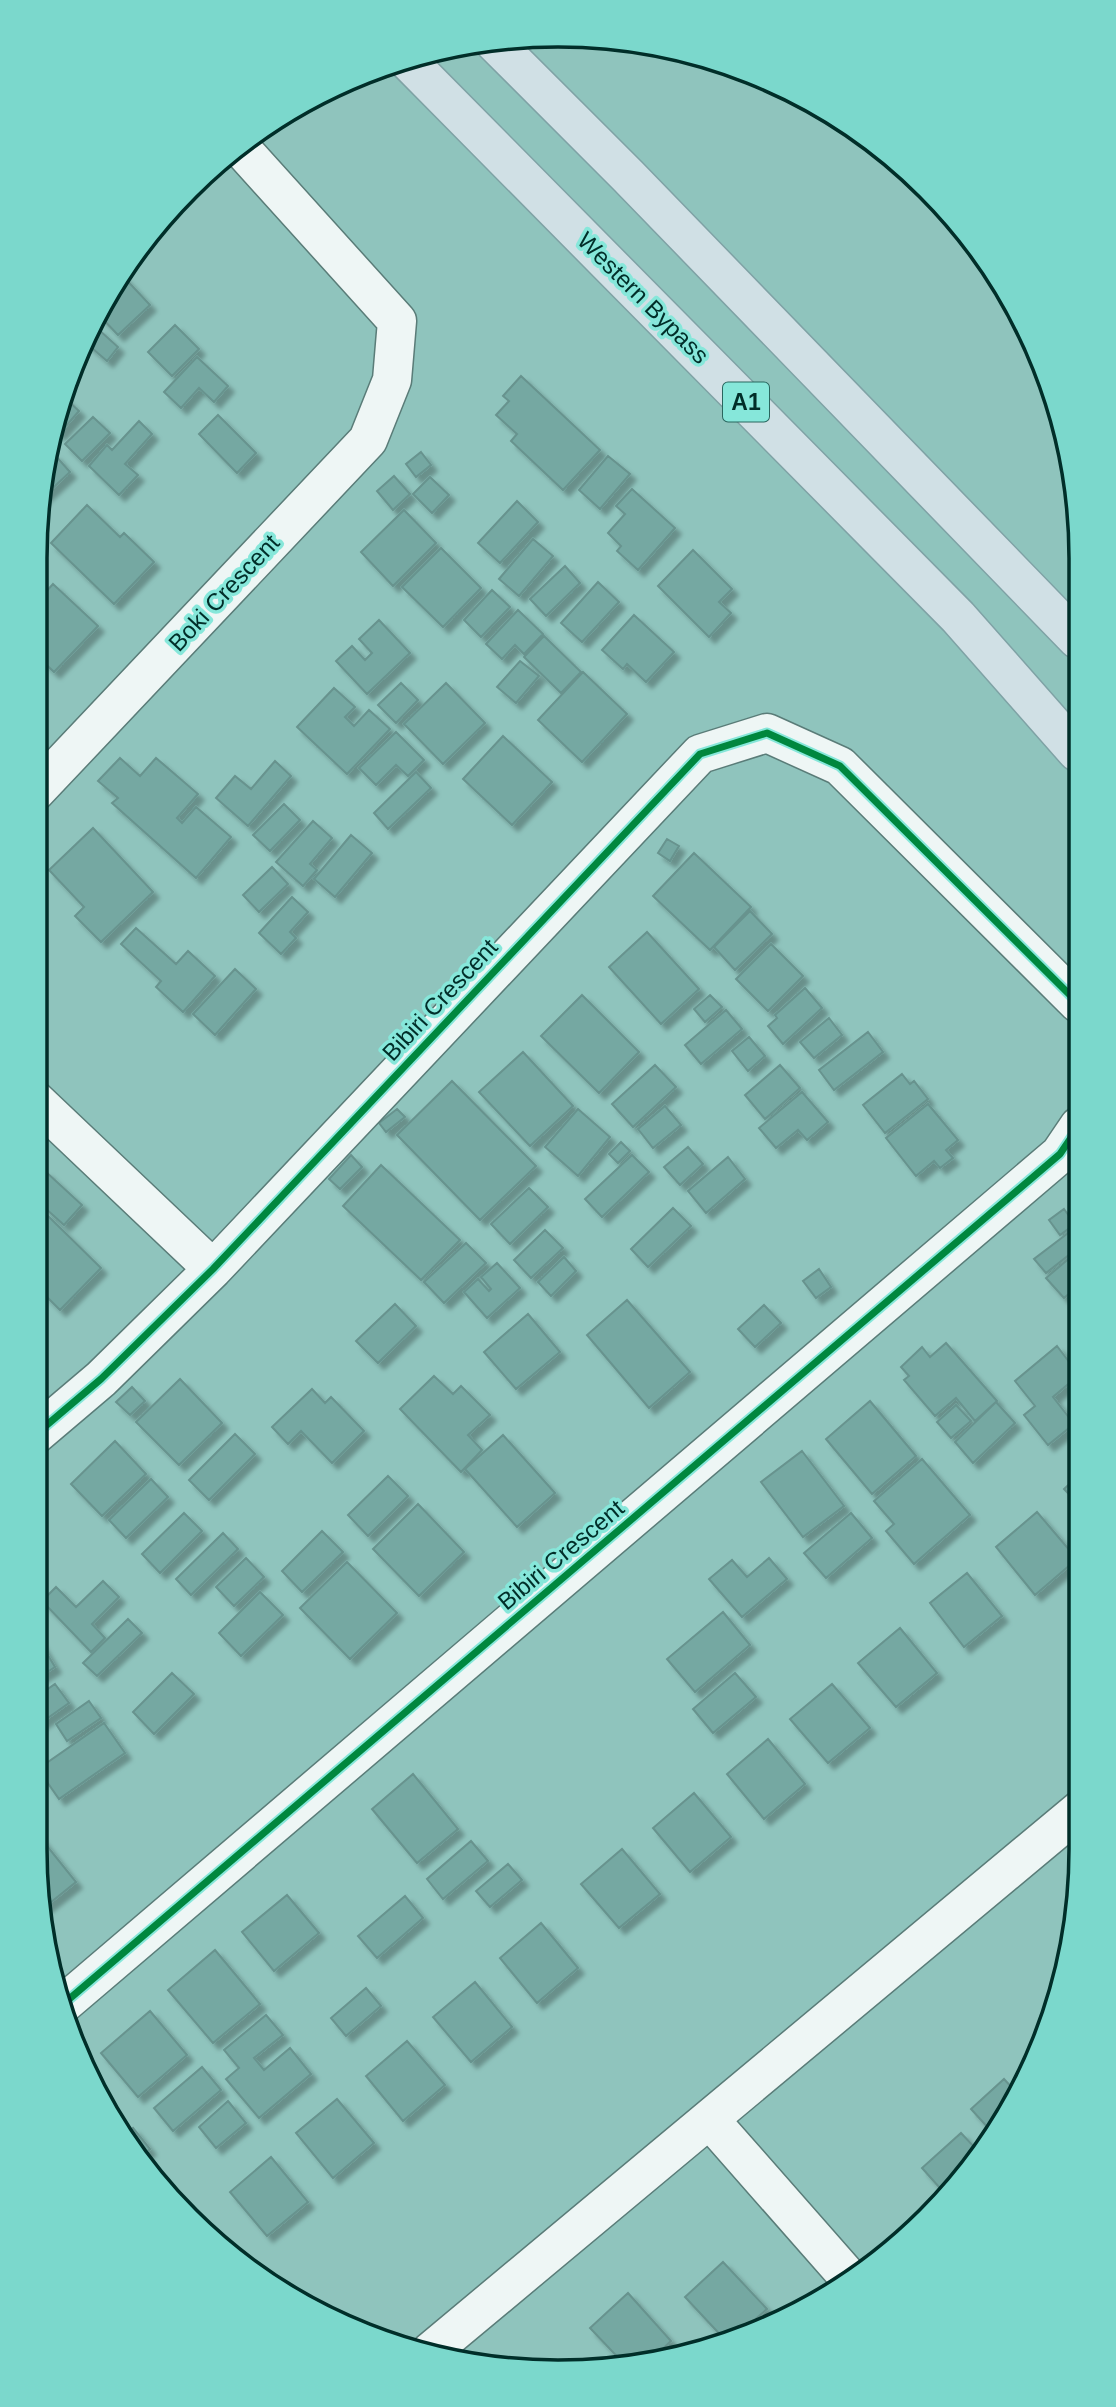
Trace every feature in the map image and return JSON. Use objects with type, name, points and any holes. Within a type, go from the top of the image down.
[{"type":"highway","points":[[503,51],[638,186],[1069,631]]},
{"type":"highway","name":"Western Bypass","points":[[415,68],[958,617],[1069,743]]},
{"type":"street","name":"Boki Crescent","points":[[47,779],[368,440],[392,380],[397,321],[246,154]]},
{"type":"street","name":"Bibiri Crescent","points":[[47,1425],[101,1379],[213,1269],[700,754],[767,733],[840,766],[1069,994]]},
{"type":"street","points":[[47,1111],[213,1269]]},
{"type":"street","name":"Bibiri Crescent","points":[[70,1998],[1060,1154],[1069,1141]]},
{"type":"street","points":[[438,2345],[1069,1819]]},
{"type":"street","points":[[710,2120],[844,2272]]},
{"type":"building","points":[[128,282],[150,305],[118,335],[106,322]]},
{"type":"building","points":[[175,325],[199,349],[172,376],[148,352]]},
{"type":"building","points":[[100,331],[118,347],[107,361],[93,349]]},
{"type":"building","points":[[197,357],[228,386],[214,402],[199,388],[181,408],[164,392]]},
{"type":"building","points":[[521,376],[600,450],[563,490],[511,441],[517,434],[496,415],[509,401],[503,396]]},
{"type":"building","points":[[71,404],[79,411],[65,428]]},
{"type":"building","points":[[218,415],[256,453],[237,473],[199,434]]},
{"type":"building","points":[[93,417],[110,433],[82,461],[65,444]]},
{"type":"building","points":[[139,421],[152,434],[125,464],[138,475],[119,495],[89,466],[107,445],[112,450]]},
{"type":"building","points":[[421,452],[431,465],[416,477],[406,464]]},
{"type":"building","points":[[608,456],[630,474],[600,509],[579,490]]},
{"type":"building","points":[[57,458],[70,472],[52,488]]},
{"type":"building","points":[[394,476],[410,494],[393,510],[377,491]]},
{"type":"building","points":[[430,477],[449,495],[432,513],[413,494]]},
{"type":"building","points":[[632,489],[675,528],[638,570],[617,551],[621,546],[608,533],[625,514],[616,506]]},
{"type":"building","points":[[517,501],[538,522],[500,563],[478,543]]},
{"type":"building","points":[[87,505],[120,537],[124,533],[154,562],[114,604],[51,543]]},
{"type":"building","points":[[404,510],[436,543],[393,586],[361,552]]},
{"type":"building","points":[[533,539],[553,556],[519,596],[499,579]]},
{"type":"building","points":[[441,548],[481,588],[443,627],[402,587]]},
{"type":"building","points":[[693,550],[732,589],[719,602],[731,613],[709,637],[658,586]]},
{"type":"building","points":[[565,566],[580,583],[546,616],[530,599]]},
{"type":"building","points":[[598,582],[619,602],[582,642],[561,623]]},
{"type":"building","points":[[53,584],[98,626],[54,672],[47,665],[47,591]]},
{"type":"building","points":[[492,590],[510,607],[481,637],[464,620]]},
{"type":"building","points":[[518,610],[543,634],[524,654],[515,645],[502,659],[486,644]]},
{"type":"building","points":[[634,615],[674,652],[646,682],[627,664],[623,669],[602,650]]},
{"type":"building","points":[[379,620],[410,653],[367,694],[336,661],[352,646],[365,660],[372,653],[359,639]]},
{"type":"building","points":[[544,636],[581,672],[561,693],[524,657]]},
{"type":"building","points":[[520,661],[539,676],[516,703],[497,687]]},
{"type":"building","points":[[583,672],[627,714],[582,762],[538,720]]},
{"type":"building","points":[[401,683],[418,700],[396,723],[378,705]]},
{"type":"building","points":[[446,683],[485,723],[443,764],[404,724]]},
{"type":"building","points":[[334,688],[355,707],[345,717],[354,726],[369,710],[390,729],[347,774],[297,727]]},
{"type":"building","points":[[396,732],[424,760],[408,776],[396,765],[376,785],[359,768]]},
{"type":"building","points":[[503,736],[552,782],[512,825],[463,779]]},
{"type":"building","points":[[120,758],[140,776],[156,758],[198,794],[177,818],[182,823],[196,807],[231,837],[196,878],[112,803],[118,798],[98,781]]},
{"type":"building","points":[[275,761],[291,776],[248,826],[216,798],[235,776],[251,789]]},
{"type":"building","points":[[416,772],[431,788],[388,829],[374,813]]},
{"type":"building","points":[[284,804],[300,820],[270,851],[253,835]]},
{"type":"building","points":[[313,821],[332,838],[310,864],[317,870],[303,886],[276,862]]},
{"type":"building","points":[[93,828],[153,892],[101,942],[75,916],[84,907],[49,870]]},
{"type":"building","points":[[351,835],[372,853],[335,897],[314,879]]},
{"type":"building","points":[[667,839],[679,846],[670,861],[658,853]]},
{"type":"building","points":[[694,853],[751,907],[710,950],[653,896]]},
{"type":"building","points":[[272,867],[288,884],[259,912],[243,895]]},
{"type":"building","points":[[292,897],[308,912],[290,932],[296,938],[281,954],[259,933]]},
{"type":"building","points":[[750,911],[772,934],[735,970],[714,947]]},
{"type":"building","points":[[136,928],[176,964],[188,951],[215,976],[183,1012],[156,987],[161,981],[121,944]]},
{"type":"building","points":[[647,932],[699,989],[661,1024],[609,967]]},
{"type":"building","points":[[771,944],[803,976],[768,1011],[736,979]]},
{"type":"building","points":[[235,969],[256,989],[215,1035],[193,1014]]},
{"type":"building","points":[[805,988],[822,1008],[783,1044],[768,1026],[777,1018],[775,1015]]},
{"type":"building","points":[[582,995],[639,1052],[599,1093],[541,1036]]},
{"type":"building","points":[[710,995],[722,1007],[705,1022],[694,1009]]},
{"type":"building","points":[[726,1010],[742,1029],[701,1064],[685,1045]]},
{"type":"building","points":[[829,1018],[842,1035],[814,1058],[800,1042]]},
{"type":"building","points":[[868,1032],[883,1052],[834,1090],[819,1070]]},
{"type":"building","points":[[749,1037],[765,1056],[748,1071],[732,1051]]},
{"type":"building","points":[[523,1052],[573,1106],[530,1146],[479,1092]]},
{"type":"building","points":[[655,1065],[676,1087],[633,1127],[612,1104]]},
{"type":"building","points":[[780,1065],[800,1088],[765,1119],[745,1095]]},
{"type":"building","points":[[902,1074],[910,1084],[914,1081],[928,1099],[885,1133],[863,1105]]},
{"type":"building","points":[[452,1081],[536,1166],[480,1220],[397,1135]]},
{"type":"building","points":[[802,1092],[828,1122],[807,1140],[798,1130],[776,1148],[759,1128]]},
{"type":"building","points":[[928,1104],[958,1140],[946,1150],[953,1158],[940,1168],[934,1161],[916,1176],[886,1138]]},
{"type":"building","points":[[665,1106],[681,1125],[653,1148],[638,1129]]},
{"type":"building","points":[[397,1109],[405,1117],[386,1132],[379,1123]]},
{"type":"building","points":[[578,1109],[610,1137],[578,1176],[545,1147]]},
{"type":"building","points":[[621,1142],[630,1151],[618,1163],[609,1154]]},
{"type":"building","points":[[688,1147],[703,1164],[680,1185],[664,1167]]},
{"type":"building","points":[[351,1155],[362,1167],[340,1189],[329,1179]]},
{"type":"building","points":[[632,1155],[649,1172],[602,1217],[585,1199]]},
{"type":"building","points":[[728,1157],[745,1179],[706,1213],[688,1191]]},
{"type":"building","points":[[381,1165],[460,1240],[421,1280],[343,1206]]},
{"type":"building","points":[[47,1173],[82,1205],[64,1225],[47,1210]]},
{"type":"building","points":[[529,1188],[548,1207],[510,1244],[491,1224]]},
{"type":"building","points":[[673,1208],[691,1226],[648,1267],[631,1249]]},
{"type":"building","points":[[1064,1209],[1069,1216],[1069,1228],[1060,1235],[1049,1220]]},
{"type":"building","points":[[47,1215],[101,1268],[60,1310],[47,1297]]},
{"type":"building","points":[[545,1230],[563,1248],[531,1278],[514,1260]]},
{"type":"building","points":[[1069,1232],[1069,1255],[1046,1273],[1034,1259]]},
{"type":"building","points":[[466,1243],[486,1263],[444,1303],[424,1282]]},
{"type":"building","points":[[564,1257],[576,1271],[551,1296],[538,1282]]},
{"type":"building","points":[[1069,1258],[1069,1294],[1064,1298],[1046,1278]]},
{"type":"building","points":[[497,1263],[520,1288],[487,1318],[464,1292],[478,1279],[489,1291],[491,1289],[481,1277]]},
{"type":"building","points":[[819,1269],[831,1287],[816,1298],[803,1281]]},
{"type":"building","points":[[627,1300],[690,1372],[649,1408],[587,1335]]},
{"type":"building","points":[[395,1304],[416,1326],[378,1363],[356,1341]]},
{"type":"building","points":[[764,1305],[781,1323],[755,1347],[738,1329]]},
{"type":"building","points":[[528,1314],[560,1352],[516,1389],[484,1352]]},
{"type":"building","points":[[946,1343],[997,1401],[975,1421],[956,1398],[935,1416],[904,1380],[909,1376],[901,1367],[922,1347],[930,1357]]},
{"type":"building","points":[[1057,1346],[1069,1362],[1069,1383],[1053,1397],[1069,1418],[1069,1428],[1048,1445],[1024,1415],[1035,1406],[1015,1381]]},
{"type":"building","points":[[434,1376],[453,1394],[461,1386],[490,1415],[468,1435],[482,1450],[461,1472],[400,1409]]},
{"type":"building","points":[[180,1379],[222,1423],[179,1465],[136,1422]]},
{"type":"building","points":[[132,1387],[145,1401],[130,1415],[116,1402]]},
{"type":"building","points":[[312,1389],[325,1403],[331,1397],[364,1431],[332,1463],[301,1431],[288,1444],[272,1427]]},
{"type":"building","points":[[870,1401],[916,1456],[872,1494],[826,1439]]},
{"type":"building","points":[[996,1402],[1015,1423],[973,1463],[955,1442]]},
{"type":"building","points":[[956,1405],[971,1421],[951,1438],[937,1422]]},
{"type":"building","points":[[235,1434],[255,1454],[209,1500],[189,1480]]},
{"type":"building","points":[[503,1435],[555,1493],[517,1527],[465,1469]]},
{"type":"building","points":[[115,1441],[146,1474],[102,1516],[71,1484]]},
{"type":"building","points":[[802,1451],[844,1506],[803,1537],[761,1482]]},
{"type":"building","points":[[922,1459],[970,1515],[914,1564],[886,1531],[894,1524],[874,1501]]},
{"type":"building","points":[[388,1476],[408,1496],[368,1536],[348,1515]]},
{"type":"building","points":[[151,1479],[168,1497],[126,1538],[109,1520]]},
{"type":"building","points":[[418,1504],[464,1552],[419,1596],[373,1549]]},
{"type":"building","points":[[1037,1512],[1069,1550],[1069,1566],[1035,1595],[996,1547]]},
{"type":"building","points":[[184,1513],[202,1531],[160,1573],[142,1554]]},
{"type":"building","points":[[851,1513],[872,1538],[826,1578],[804,1553]]},
{"type":"building","points":[[322,1531],[343,1552],[302,1592],[282,1571]]},
{"type":"building","points":[[223,1533],[238,1549],[191,1595],[176,1579]]},
{"type":"building","points":[[246,1558],[264,1577],[234,1606],[216,1587]]},
{"type":"building","points":[[769,1558],[787,1579],[742,1617],[709,1579],[732,1560],[747,1577]]},
{"type":"building","points":[[347,1562],[397,1613],[350,1659],[300,1608]]},
{"type":"building","points":[[967,1573],[1002,1616],[964,1647],[930,1603]]},
{"type":"building","points":[[103,1581],[119,1597],[92,1624],[105,1638],[91,1652],[47,1606],[47,1596],[56,1587],[76,1607]]},
{"type":"building","points":[[260,1592],[283,1615],[241,1656],[219,1633]]},
{"type":"building","points":[[723,1612],[750,1645],[695,1692],[667,1659]]},
{"type":"building","points":[[128,1619],[142,1633],[97,1676],[83,1663]]},
{"type":"building","points":[[900,1628],[937,1673],[896,1707],[858,1663]]},
{"type":"building","points":[[47,1654],[55,1667],[47,1672]]},
{"type":"building","points":[[172,1673],[194,1694],[154,1734],[133,1712]]},
{"type":"building","points":[[735,1673],[756,1697],[713,1733],[693,1709]]},
{"type":"building","points":[[55,1684],[69,1703],[47,1719],[47,1690]]},
{"type":"building","points":[[832,1684],[870,1728],[828,1763],[790,1719]]},
{"type":"building","points":[[89,1701],[101,1718],[67,1741],[56,1724]]},
{"type":"building","points":[[104,1723],[125,1753],[59,1799],[47,1782],[47,1763]]},
{"type":"building","points":[[768,1739],[805,1784],[764,1819],[727,1774]]},
{"type":"building","points":[[413,1774],[458,1829],[417,1863],[372,1809]]},
{"type":"building","points":[[694,1793],[731,1837],[690,1872],[653,1828]]},
{"type":"building","points":[[471,1841],[488,1861],[443,1899],[427,1879]]},
{"type":"building","points":[[47,1846],[76,1882],[50,1903]]},
{"type":"building","points":[[622,1849],[660,1894],[619,1928],[581,1884]]},
{"type":"building","points":[[508,1864],[522,1880],[490,1907],[476,1891]]},
{"type":"building","points":[[287,1895],[319,1933],[274,1971],[242,1932]]},
{"type":"building","points":[[405,1896],[423,1918],[377,1958],[358,1936]]},
{"type":"building","points":[[541,1923],[578,1968],[537,2003],[500,1958]]},
{"type":"building","points":[[215,1950],[260,2004],[213,2043],[168,1990]]},
{"type":"building","points":[[475,1982],[512,2027],[471,2062],[433,2017]]},
{"type":"building","points":[[366,1988],[381,2006],[346,2036],[331,2018]]},
{"type":"building","points":[[150,2011],[187,2055],[138,2097],[101,2053]]},
{"type":"building","points":[[266,2015],[283,2035],[254,2058],[264,2070],[290,2048],[311,2074],[259,2118],[226,2079],[239,2068],[224,2050]]},
{"type":"building","points":[[407,2041],[445,2085],[403,2121],[366,2076]]},
{"type":"building","points":[[202,2067],[221,2090],[173,2131],[154,2108]]},
{"type":"building","points":[[1004,2079],[1010,2086],[987,2126],[971,2109]]},
{"type":"building","points":[[337,2099],[374,2143],[333,2178],[296,2133]]},
{"type":"building","points":[[228,2101],[246,2123],[216,2148],[199,2127]]},
{"type":"building","points":[[133,2128],[150,2149],[147,2152],[131,2130]]},
{"type":"building","points":[[961,2133],[973,2146],[940,2188],[922,2168]]},
{"type":"building","points":[[271,2157],[308,2202],[267,2236],[230,2192]]},
{"type":"building","points":[[723,2262],[767,2309],[753,2321],[719,2334],[685,2297]]},
{"type":"building","points":[[628,2293],[671,2341],[663,2349],[617,2356],[590,2328]]},
{"type":"cycle path","points":[[47,1425],[101,1379],[213,1269],[700,754],[767,733],[840,766],[1069,994]]},
{"type":"cycle path","points":[[70,1998],[1060,1154],[1069,1141]]}]
